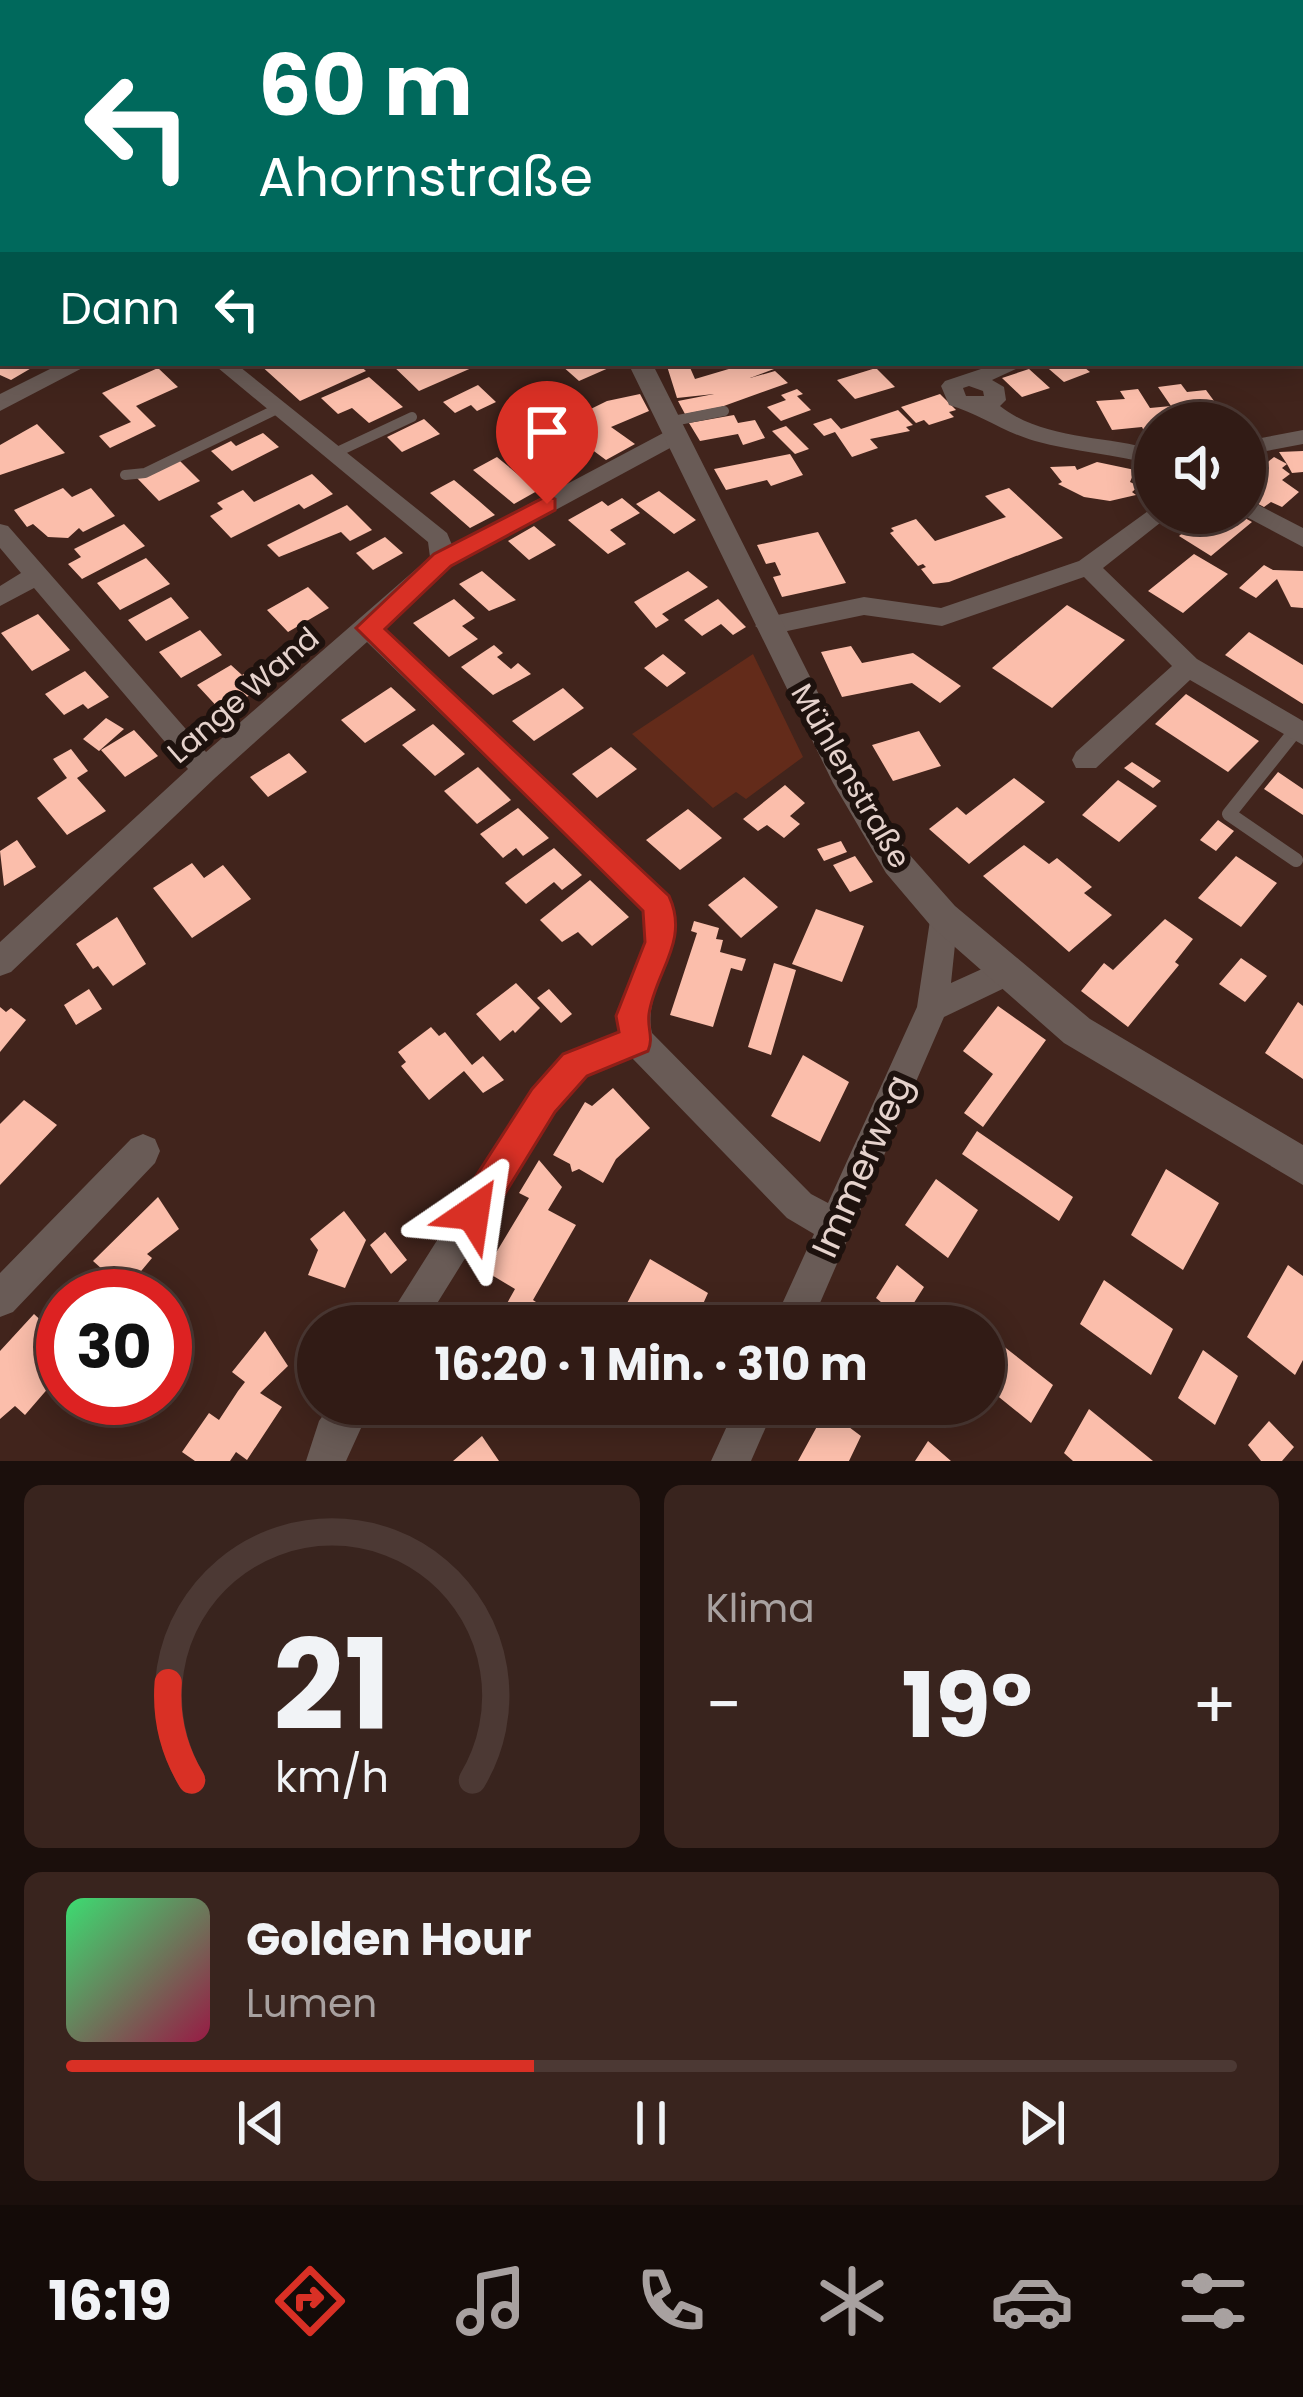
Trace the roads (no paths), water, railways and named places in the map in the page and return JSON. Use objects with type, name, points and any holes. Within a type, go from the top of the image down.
[{"type":"street","points":[[0,404],[74,366]]},
{"type":"street","points":[[226,366],[439,539],[443,560]]},
{"type":"street","name":"Mühlenstraße","points":[[641,366],[848,783],[897,863],[943,916],[1004,973],[1077,1031],[1303,1166]]},
{"type":"street","points":[[1011,366],[955,382],[953,395],[963,403],[985,405],[1004,424],[1034,436],[1097,442],[1134,452]]},
{"type":"street","name":"Lange Wand","points":[[0,962],[205,770],[443,560],[671,429]]},
{"type":"street","points":[[1266,444],[1303,437]]},
{"type":"street","points":[[1266,518],[1303,539]]},
{"type":"street","points":[[768,626],[864,606],[942,617],[1088,567],[1134,531]]},
{"type":"street","points":[[0,532],[205,770]]},
{"type":"street","points":[[1088,567],[1188,666],[1299,732]]},
{"type":"street","points":[[0,597],[37,575]]},
{"type":"street","points":[[368,628],[658,905],[661,942],[632,1016],[637,1040],[799,1206],[836,1226]]},
{"type":"street","points":[[1086,760],[1188,666]]},
{"type":"street","name":"Immerweg","points":[[800,1305],[933,1006],[943,916]]},
{"type":"street","points":[[933,1006],[1004,973]]},
{"type":"street","points":[[415,1305],[544,1101],[575,1065],[637,1040]]},
{"type":"street","points":[[0,1299],[143,1150]]},
{"type":"street","points":[[326,1461],[339,1425]]},
{"type":"street","points":[[731,1461],[747,1425]]},
{"type":"lane","points":[[125,475],[145,473],[279,408]]},
{"type":"lane","points":[[671,429],[724,411]]},
{"type":"lane","points":[[335,453],[412,417]]},
{"type":"lane","points":[[1296,860],[1229,814],[1299,732]]}]
